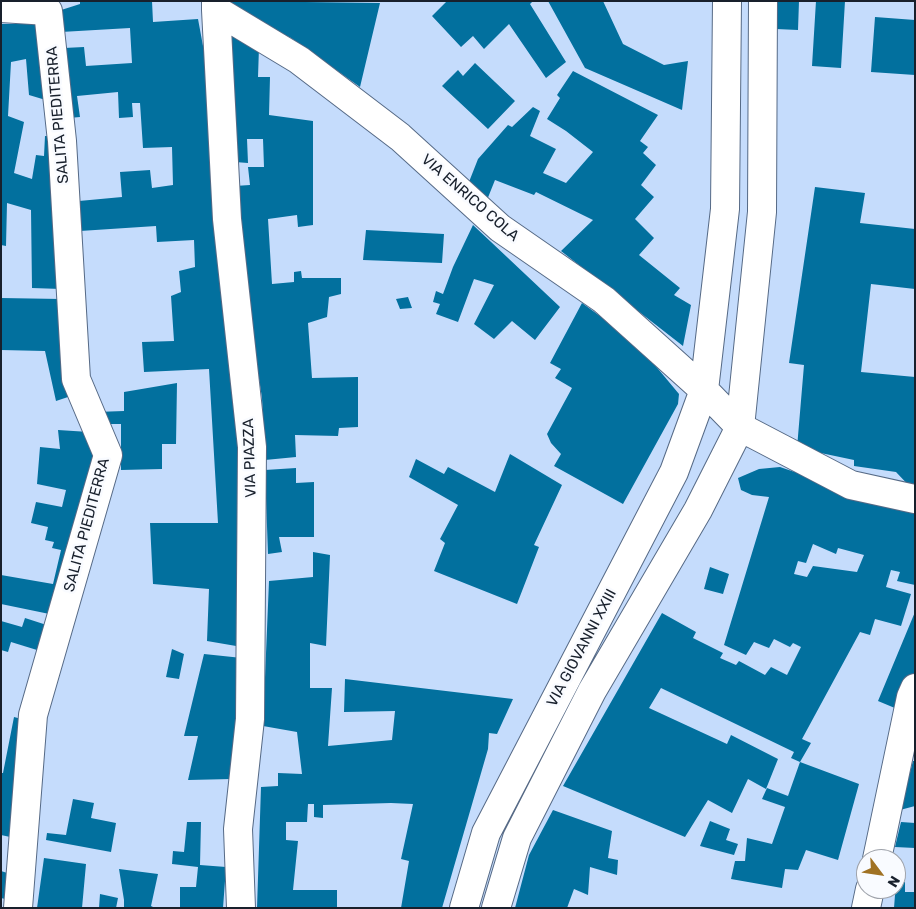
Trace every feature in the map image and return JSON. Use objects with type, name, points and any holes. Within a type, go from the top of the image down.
[{"type":"street","name":"VIA GIOVANNI XXIII","points":[[464,908],[486,833],[674,472],[704,390],[725,209],[727,1]]},
{"type":"street","points":[[740,427],[762,212],[763,1]]},
{"type":"street","name":"VIA ENRICO COLA","points":[[216,5],[299,60],[400,137],[500,228],[604,300],[704,390],[740,427],[852,485],[915,499]]},
{"type":"street","name":"VIA PIAZZA","points":[[216,5],[227,219],[252,447],[250,720],[238,829],[241,908]]},
{"type":"street","name":"SALITA PIEDITERRA","points":[[1,8],[48,11],[62,141],[76,379],[108,455],[33,715],[18,908]]},
{"type":"street","name":"VIA GIOVANNI XXIII","points":[[496,908],[517,838],[530,812],[592,691],[698,510],[740,427]]},
{"type":"street","points":[[879,849],[915,688]]},
{"type":"building","points":[[80,1],[152,1],[153,22],[198,19],[216,116],[237,359],[242,647],[207,641],[209,589],[153,584],[150,523],[218,523],[209,369],[144,372],[142,342],[174,341],[171,296],[181,292],[179,271],[195,267],[194,240],[157,242],[156,226],[80,231],[79,201],[122,197],[120,172],[150,170],[152,188],[173,185],[172,147],[143,148],[140,103],[132,103],[133,117],[119,118],[118,92],[77,96],[80,117],[69,118],[64,48],[84,47],[86,66],[132,63],[130,28],[61,32],[55,12],[80,4]]},
{"type":"building","points":[[231,1],[380,3],[360,87],[291,38],[231,9]]},
{"type":"building","points":[[447,1],[533,1],[530,4],[566,62],[546,78],[509,24],[484,49],[473,36],[461,47],[432,16]]},
{"type":"building","points":[[548,1],[603,1],[623,44],[664,65],[688,61],[682,110],[585,68]]},
{"type":"building","points":[[778,1],[799,1],[798,30],[776,29]]},
{"type":"building","points":[[816,1],[845,1],[841,68],[812,66]]},
{"type":"building","points":[[875,17],[915,20],[915,75],[871,72]]},
{"type":"building","points":[[1,24],[41,24],[59,104],[29,95],[26,59],[11,62],[8,116],[24,122],[14,173],[32,179],[36,155],[44,156],[45,136],[64,137],[61,289],[32,288],[31,210],[7,203],[6,246],[1,245]]},
{"type":"building","points":[[231,30],[259,47],[258,77],[270,77],[269,115],[313,121],[313,225],[298,227],[297,215],[268,219],[272,284],[294,282],[294,272],[301,271],[302,278],[341,278],[341,294],[329,297],[327,317],[308,323],[312,378],[358,377],[358,427],[339,428],[338,436],[295,435],[296,457],[265,460],[262,398],[242,269],[235,186],[250,185],[248,167],[264,167],[263,139],[247,139],[248,163],[235,162]]},
{"type":"building","points":[[475,63],[515,101],[488,129],[442,86],[458,70],[463,76]]},
{"type":"building","points":[[573,71],[658,115],[640,141],[648,147],[643,153],[656,165],[641,185],[654,197],[635,219],[654,238],[639,255],[680,288],[674,295],[691,305],[683,346],[561,251],[593,220],[536,192],[534,195],[495,180],[487,200],[467,187],[478,159],[508,125],[512,127],[533,107],[540,111],[530,136],[556,149],[543,173],[566,183],[593,152],[547,119],[560,98],[557,95]]},
{"type":"building","points":[[815,187],[865,193],[860,223],[915,229],[915,289],[871,284],[861,372],[915,377],[915,492],[896,472],[854,466],[854,460],[797,448],[804,365],[789,363]]},
{"type":"building","points":[[473,225],[560,307],[535,340],[512,321],[494,339],[474,324],[494,285],[474,279],[458,322],[436,314],[440,304],[433,302],[436,291],[443,294],[453,267]]},
{"type":"building","points":[[366,230],[444,234],[442,263],[363,260]]},
{"type":"building","points":[[408,297],[412,308],[400,309],[396,299]]},
{"type":"building","points":[[1,298],[61,299],[74,395],[56,401],[45,351],[1,350]]},
{"type":"building","points":[[582,303],[622,332],[649,358],[679,394],[678,404],[623,504],[554,466],[561,454],[551,443],[547,434],[572,388],[555,378],[561,369],[550,363]]},
{"type":"building","points":[[177,383],[176,444],[162,444],[162,469],[121,470],[121,424],[102,424],[96,412],[124,411],[124,392]]},
{"type":"building","points":[[58,430],[89,432],[96,451],[64,617],[1,604],[1,575],[53,584],[61,550],[52,548],[54,542],[45,540],[48,527],[31,523],[36,502],[62,507],[66,490],[37,484],[40,447],[60,449]]},
{"type":"building","points":[[510,454],[562,485],[534,545],[539,547],[517,604],[434,571],[445,543],[440,539],[458,505],[409,477],[416,459],[444,474],[448,467],[495,492]]},
{"type":"building","points":[[780,467],[915,513],[915,585],[897,581],[900,572],[891,570],[886,587],[911,594],[901,626],[875,619],[870,635],[860,632],[802,739],[811,743],[800,762],[791,758],[794,752],[661,688],[649,708],[727,744],[731,735],[778,759],[766,789],[748,779],[732,813],[708,800],[685,837],[563,786],[662,613],[696,632],[693,638],[723,653],[720,658],[736,665],[739,661],[765,675],[771,667],[787,675],[801,647],[793,643],[790,647],[774,639],[769,648],[754,642],[746,655],[724,645],[769,497],[752,495],[741,490],[738,478],[759,469]],"holes":[[[813,544],[836,554],[838,548],[864,555],[857,572],[813,566],[807,577],[794,574],[798,561],[806,563]]]},
{"type":"building","points":[[296,468],[296,483],[314,482],[314,537],[279,537],[282,552],[268,554],[265,470]]},
{"type":"building","points":[[313,552],[330,555],[326,646],[310,643],[310,688],[332,688],[328,746],[392,740],[395,711],[344,712],[345,679],[513,699],[497,734],[489,733],[488,749],[442,908],[401,908],[409,861],[401,859],[413,804],[391,803],[323,805],[323,818],[314,817],[314,804],[308,804],[307,822],[286,822],[286,840],[298,841],[293,890],[337,890],[337,908],[257,908],[261,787],[278,786],[278,773],[302,774],[297,732],[263,726],[269,581],[313,577]]},
{"type":"building","points":[[710,567],[729,574],[723,594],[704,589]]},
{"type":"building","points":[[915,612],[915,679],[902,711],[878,701]]},
{"type":"building","points":[[25,618],[59,629],[50,654],[11,642],[8,652],[1,650],[1,621],[22,627]]},
{"type":"building","points":[[172,649],[184,654],[179,679],[166,677]]},
{"type":"building","points":[[204,654],[242,658],[231,779],[188,780],[198,736],[184,736]]},
{"type":"building","points":[[14,717],[37,723],[24,840],[1,835],[1,773],[3,773]]},
{"type":"building","points":[[913,761],[915,761],[915,806],[900,810]]},
{"type":"building","points":[[800,762],[859,784],[838,860],[806,850],[798,870],[785,869],[782,888],[731,879],[735,861],[745,861],[747,838],[772,844],[785,807],[762,799],[767,788],[788,796]]},
{"type":"building","points":[[73,799],[94,803],[91,818],[116,823],[111,852],[46,840],[47,833],[66,835]]},
{"type":"building","points":[[553,810],[612,831],[608,858],[618,860],[617,875],[590,867],[588,895],[574,889],[567,908],[515,908],[529,855]]},
{"type":"building","points":[[710,821],[730,829],[726,840],[738,844],[734,855],[700,846]]},
{"type":"building","points":[[187,822],[201,822],[200,865],[226,867],[223,908],[180,908],[180,887],[196,887],[198,867],[172,864],[173,851],[184,852]]},
{"type":"building","points":[[901,822],[915,823],[915,848],[895,847]]},
{"type":"building","points":[[44,858],[86,864],[82,908],[37,908]]},
{"type":"building","points":[[119,869],[158,874],[151,906],[155,908],[124,908]]},
{"type":"building","points":[[1,871],[26,879],[21,903],[1,898]]},
{"type":"building","points":[[906,892],[915,892],[915,908],[894,908],[895,899],[906,899]]},
{"type":"building","points":[[100,894],[118,898],[116,908],[99,908]]}]
